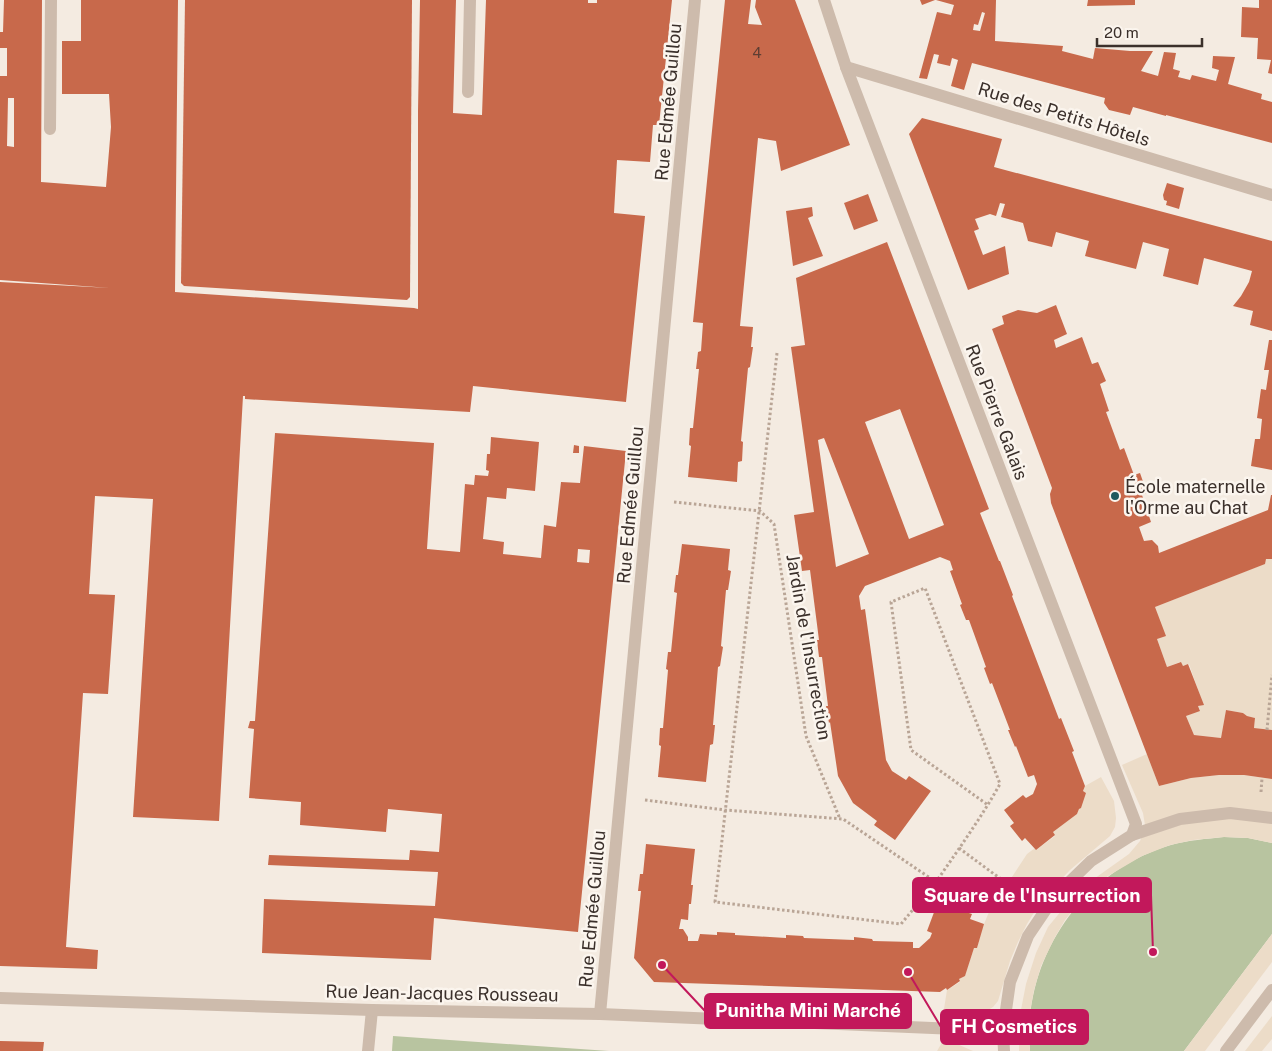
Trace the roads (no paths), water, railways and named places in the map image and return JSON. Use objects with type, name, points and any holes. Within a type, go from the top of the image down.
[{"type":"street","points":[[50,129],[51,0]]},
{"type":"street","points":[[468,92],[470,0]]},
{"type":"street","name":"Rue Edmée Guillou","points":[[600,1014],[695,0]]},
{"type":"street","name":"Rue Pierre Galais","points":[[824,0],[846,67],[1136,824],[1132,835]]},
{"type":"street","name":"Rue des Petits Hôtels","points":[[846,67],[1272,195]]},
{"type":"street","points":[[1004,1051],[1003,1031],[1010,982],[1028,936],[1055,896],[1090,861],[1132,835],[1180,819],[1230,813],[1272,818]]},
{"type":"street","points":[[1226,1051],[1272,990]]},
{"type":"street","name":"Rue Jean-Jacques Rousseau","points":[[0,998],[372,1010],[600,1014],[1003,1031]]},
{"type":"street","points":[[368,1051],[372,1010]]},
{"type":"place","name":"École maternelle l'Orme au Chat","points":[[1115,496]]},
{"type":"place","name":"Square de l'Insurrection","points":[[1153,952]]},
{"type":"place","name":"Punitha Mini Marché","points":[[662,965]]},
{"type":"place","name":"FH Cosmetics","points":[[908,972]]}]
